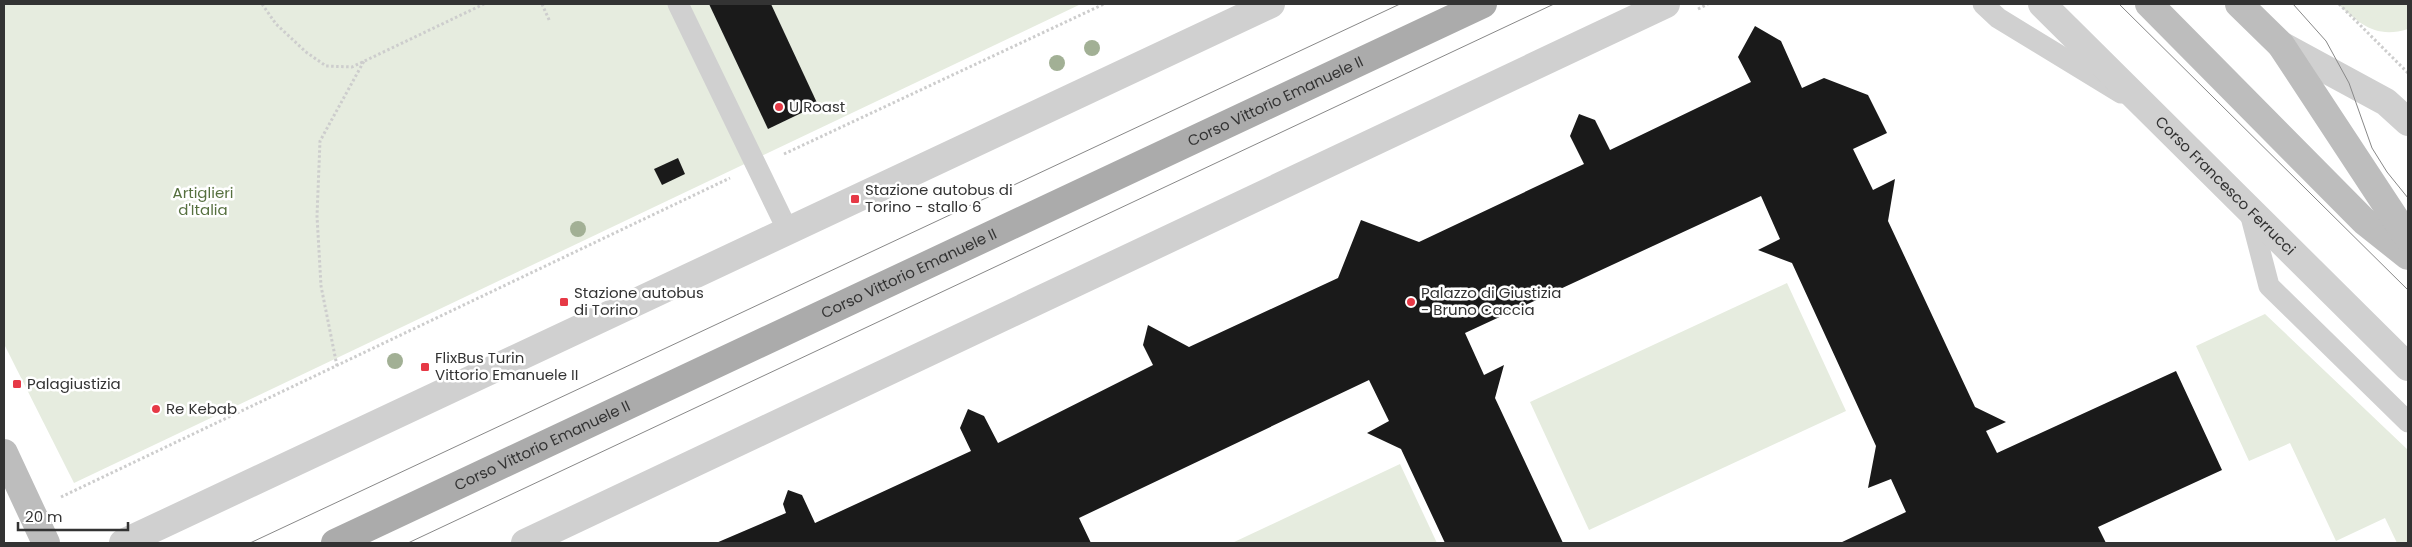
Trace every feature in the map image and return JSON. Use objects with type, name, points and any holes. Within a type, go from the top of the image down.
[{"type":"main road","name":"Corso Vittorio Emanuele II","points":[[335,543],[1483,4]]},
{"type":"main road","points":[[2149,4],[2364,221],[2408,256]]},
{"type":"main road","points":[[2239,4],[2281,45],[2408,238]]},
{"type":"main road","points":[[4,453],[46,543]]},
{"type":"street","points":[[123,543],[1271,4]]},
{"type":"street","points":[[525,543],[1666,4]]},
{"type":"street","name":"Corso Francesco Ferrucci","points":[[2042,4],[2408,368]]},
{"type":"street","points":[[2281,45],[2386,102],[2408,122]]},
{"type":"lane","points":[[678,4],[788,230]]},
{"type":"lane","points":[[1984,4],[1998,18],[2149,109]]},
{"type":"lane","points":[[2249,209],[2269,286],[2408,422]]},
{"type":"path","points":[[262,4],[276,24],[306,52],[326,66],[352,67],[484,4]]},
{"type":"path","points":[[542,4],[550,22]]},
{"type":"path","points":[[30,510],[1104,4]]},
{"type":"path","points":[[2339,4],[2408,73]]},
{"type":"path","points":[[337,366],[321,286],[317,216],[320,141],[364,61]]},
{"type":"green space","name":"Artiglieri d'Italia","points":[[4,4],[1081,4],[74,483],[4,344]]},
{"type":"green space","points":[[2338,4],[2408,4],[2408,29],[2387,32],[2369,28]]},
{"type":"green space","points":[[1787,283],[1846,411],[1589,530],[1530,402]]},
{"type":"green space","points":[[2265,314],[2408,450],[2408,543],[2397,543],[2385,518],[2336,541],[2290,443],[2249,461],[2196,346]]},
{"type":"green space","points":[[1400,464],[1437,543],[1232,543]]},
{"type":"building","points":[[709,4],[771,4],[818,105],[768,129]]},
{"type":"building","name":"Palazzo di Giustizia - Bruno Caccia","points":[[1755,26],[1781,41],[1802,88],[1824,78],[1868,95],[1887,133],[1853,149],[1873,190],[1895,179],[1888,221],[1975,407],[2006,422],[1986,431],[1997,453],[2176,371],[2222,470],[2098,527],[2106,543],[1840,543],[1906,512],[1891,479],[1868,488],[1876,446],[1792,263],[1758,250],[1780,239],[1761,196],[1465,333],[1484,375],[1504,365],[1495,398],[1563,543],[1445,543],[1401,449],[1367,433],[1389,421],[1369,380],[1079,518],[1091,543],[716,543],[786,513],[783,504],[788,490],[802,495],[815,523],[971,451],[960,428],[968,409],[984,416],[998,443],[1153,365],[1143,345],[1148,325],[1189,347],[1338,278],[1361,220],[1419,242],[1584,164],[1570,136],[1579,114],[1595,120],[1610,150],[1751,82],[1738,57]]},
{"type":"building","points":[[678,158],[685,174],[662,185],[654,169]]},
{"type":"tram line","points":[[250,543],[1400,4]]},
{"type":"tram line","points":[[408,543],[1554,4]]},
{"type":"tram line","points":[[2119,4],[2408,290]]},
{"type":"tram line","points":[[2293,4],[2326,41],[2349,83],[2372,148],[2387,172],[2408,198]]},
{"type":"place","name":"U Roast","points":[[779,107]]},
{"type":"place","name":"Stazione autobus di Torino - stallo 6","points":[[855,199]]},
{"type":"place","name":"Stazione autobus di Torino","points":[[564,302]]},
{"type":"place","name":"Palazzo di Giustizia - Bruno Caccia","points":[[1411,302]]},
{"type":"place","name":"FlixBus Turin Vittorio Emanuele II","points":[[425,367]]},
{"type":"place","name":"Palagiustizia","points":[[17,384]]},
{"type":"place","name":"Re Kebab","points":[[156,409]]}]
